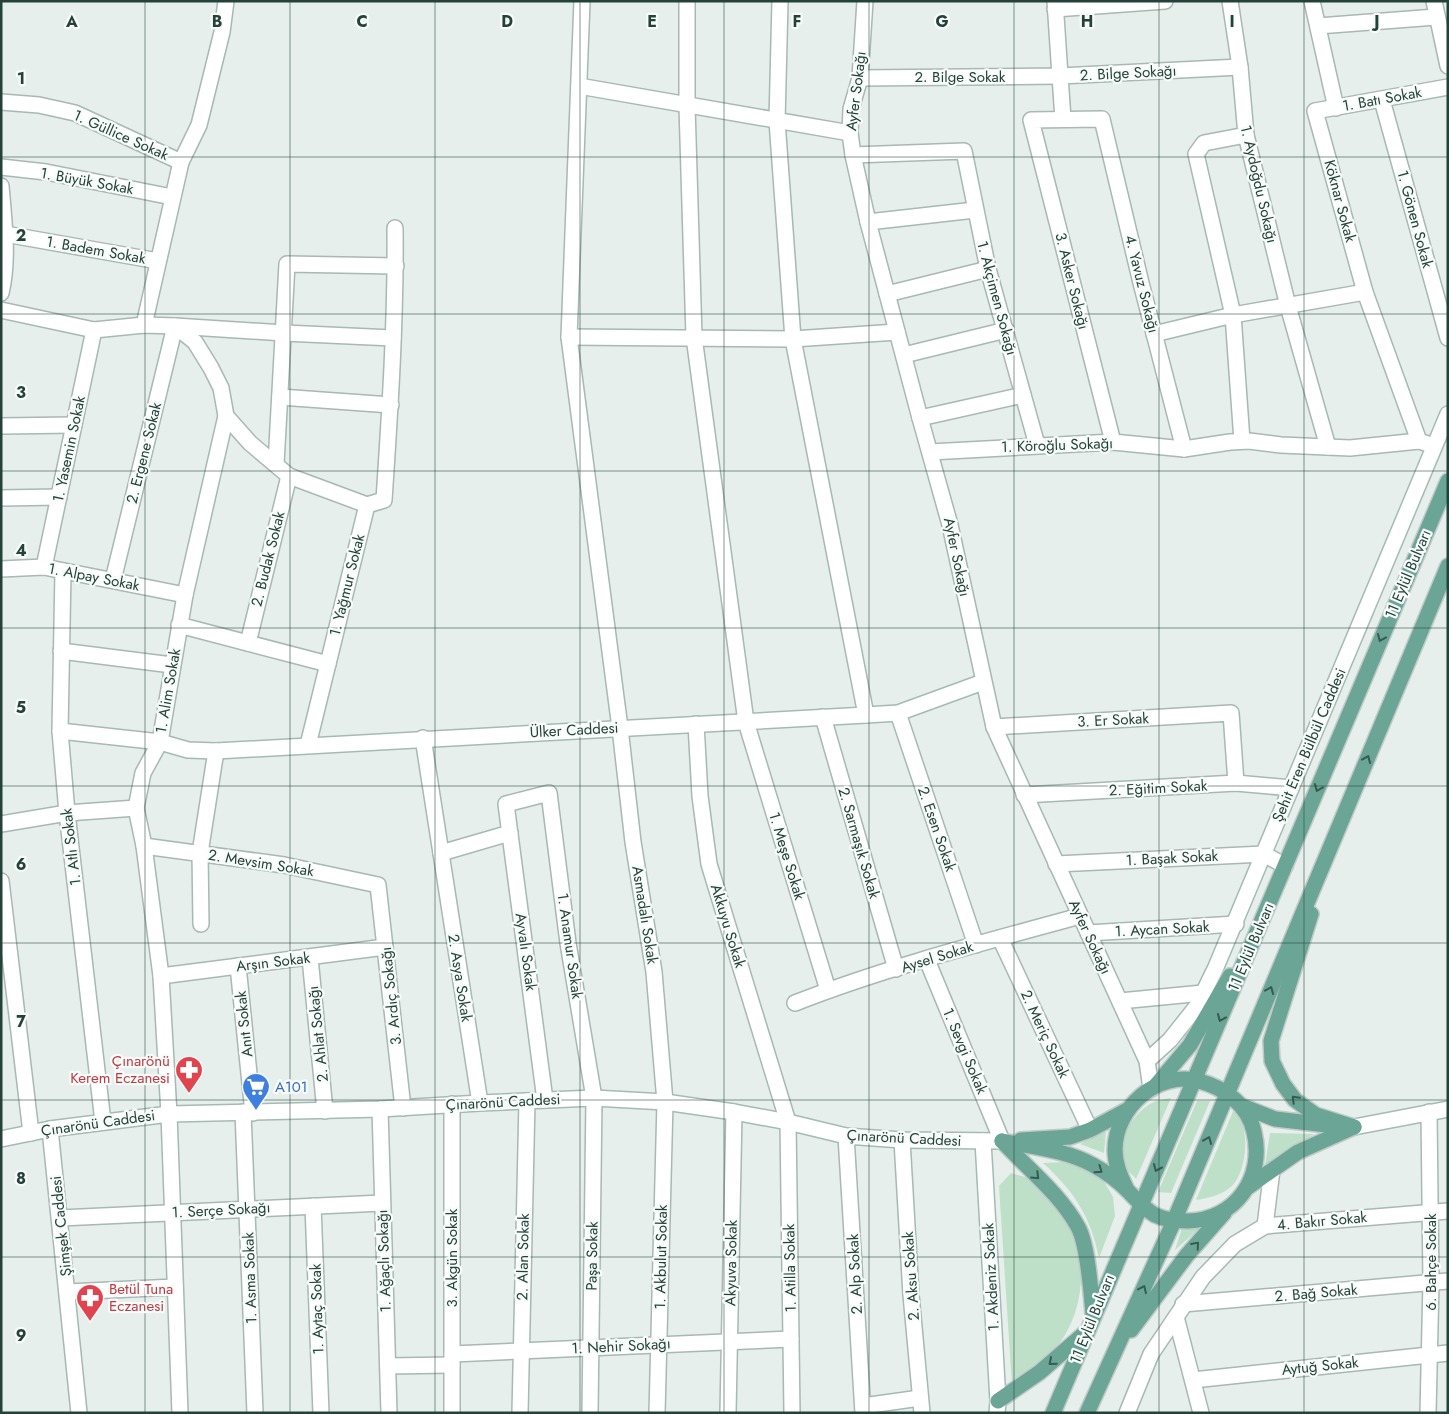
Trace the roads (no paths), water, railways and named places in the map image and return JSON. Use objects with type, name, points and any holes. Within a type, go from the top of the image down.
[{"type":"main road","name":"11 Eylül Bulvarı","points":[[1053,1413],[1448,481]]},
{"type":"main road","points":[[1087,1413],[1174,1221],[1448,566]]},
{"type":"main road","points":[[1343,817],[1271,1041],[1272,1060],[1283,1084],[1295,1100],[1316,1115],[1354,1127]]},
{"type":"main road","points":[[1002,1141],[1070,1137],[1090,1130],[1127,1110],[1154,1087],[1190,1045],[1261,923]]},
{"type":"main road","points":[[1154,1087],[1174,1080],[1195,1080],[1212,1084],[1227,1092],[1242,1106],[1252,1125],[1257,1146],[1255,1167],[1248,1187]]},
{"type":"main road","points":[[1242,1106],[1275,1119],[1354,1127]]},
{"type":"main road","points":[[1126,1190],[1118,1171],[1115,1150],[1118,1129],[1127,1110]]},
{"type":"main road","points":[[1113,1353],[1187,1255],[1248,1187],[1298,1152],[1354,1127]]},
{"type":"main road","points":[[1002,1141],[1062,1154],[1093,1165],[1126,1190],[1140,1205],[1156,1216],[1174,1221],[1201,1221],[1226,1210]]},
{"type":"main road","points":[[998,1407],[1040,1372],[1090,1323],[1086,1261],[1079,1229],[1056,1196],[1002,1141]]},
{"type":"street","points":[[144,325],[172,196],[181,162],[199,125],[222,32],[226,1]]},
{"type":"street","name":"Asmadalı Sokak","points":[[582,1],[569,337],[633,842],[654,972],[665,1102]]},
{"type":"street","name":"1. Meşe Sokak","points":[[687,1],[687,106],[694,337],[746,722],[828,990]]},
{"type":"street","points":[[780,1],[777,121],[792,339],[866,715]]},
{"type":"street","name":"Ayfer Sokağı","points":[[864,1],[860,78],[851,109],[850,133],[853,155],[868,222],[950,525],[994,726],[1147,1061],[1154,1087]]},
{"type":"street","points":[[1060,76],[1055,5],[1165,1]]},
{"type":"street","name":"1. Aydoğdu Sokağı","points":[[1230,1],[1240,67],[1246,135],[1288,306],[1328,447]]},
{"type":"street","points":[[1312,1],[1336,108]]},
{"type":"street","points":[[1434,1],[1448,66]]},
{"type":"street","points":[[1318,26],[1436,17]]},
{"type":"street","name":"2. Bilge Sokağı","points":[[1063,119],[1060,76],[1240,67]]},
{"type":"street","name":"2. Bilge Sokak","points":[[860,78],[1060,76]]},
{"type":"street","points":[[579,86],[850,133]]},
{"type":"street","name":"1. Batı Sokak","points":[[1315,111],[1448,87]]},
{"type":"street","name":"1. Gönen Sokak","points":[[1382,100],[1448,338]]},
{"type":"street","name":"1. Güllice Sokak","points":[[1,102],[38,105],[75,112],[181,162]]},
{"type":"street","name":"Köknar Sokak","points":[[1315,111],[1365,292],[1419,441]]},
{"type":"street","name":"4. Yavuz Sokağı","points":[[1063,119],[1102,119],[1184,449]]},
{"type":"street","name":"3. Asker Sokağı","points":[[1063,119],[1031,120],[1112,442]]},
{"type":"street","points":[[1242,441],[1233,315],[1196,154],[1204,143],[1246,135]]},
{"type":"street","name":"1. Akçimen Sokağı","points":[[853,155],[964,151],[988,269],[1037,445]]},
{"type":"street","name":"1. Büyük Sokak","points":[[1,167],[46,172],[172,196]]},
{"type":"street","points":[[1,186],[5,234],[1,294]]},
{"type":"street","points":[[868,222],[975,210]]},
{"type":"street","points":[[175,326],[195,342],[211,368],[221,388],[226,416],[250,442],[289,476],[367,505],[384,500],[391,406],[396,266],[395,228]]},
{"type":"street","name":"1. Badem Sokak","points":[[5,234],[158,261]]},
{"type":"street","points":[[276,464],[287,264],[396,266]]},
{"type":"street","points":[[887,294],[988,269]]},
{"type":"street","points":[[1154,334],[1233,315],[1365,292]]},
{"type":"street","points":[[1,310],[94,330],[144,325],[393,338]]},
{"type":"street","name":"2. Ergene Sokak","points":[[113,580],[175,326]]},
{"type":"street","name":"1. Yasemin Sokak","points":[[44,567],[94,330]]},
{"type":"street","points":[[904,355],[1006,330]]},
{"type":"street","points":[[569,337],[792,339],[897,332]]},
{"type":"street","points":[[920,418],[1023,395]]},
{"type":"street","points":[[280,397],[391,406]]},
{"type":"street","name":"Şehit Eren Bülbül Caddesi","points":[[1147,1061],[1170,1040],[1197,1006],[1236,924],[1448,414]]},
{"type":"street","name":"1. Alim Sokak","points":[[180,1413],[169,1114],[161,976],[144,846],[136,808],[143,773],[160,742],[185,595],[226,416]]},
{"type":"street","points":[[1,426],[74,425]]},
{"type":"street","name":"1. Köroğlu Sokağı","points":[[930,452],[1112,442],[1184,449],[1242,441],[1350,448],[1419,441]]},
{"type":"street","points":[[1419,441],[1434,446]]},
{"type":"street","name":"2. Budak Sokak","points":[[248,643],[289,476]]},
{"type":"street","points":[[1,498],[59,498]]},
{"type":"street","name":"1. Yağmur Sokak","points":[[308,745],[367,505]]},
{"type":"street","name":"1. Alpay Sokak","points":[[1,569],[44,567],[185,595]]},
{"type":"street","name":"1. Atlı Sokak","points":[[63,571],[60,732],[67,813],[103,1122]]},
{"type":"street","points":[[179,625],[328,664]]},
{"type":"street","points":[[61,651],[172,665]]},
{"type":"street","name":"Ülker Caddesi","points":[[60,732],[160,742],[188,750],[216,751],[898,713],[983,682]]},
{"type":"street","name":"2. Esen Sokak","points":[[898,713],[976,945]]},
{"type":"street","name":"3. Er Sokak","points":[[994,726],[1232,713],[1236,784]]},
{"type":"street","name":"2. Sarmaşık Sokak","points":[[823,717],[896,969]]},
{"type":"street","name":"Akkuyu Sokak","points":[[696,724],[700,796],[709,864],[788,1122]]},
{"type":"street","name":"2. Asya Sokak","points":[[423,738],[480,1102]]},
{"type":"street","points":[[201,924],[200,853],[216,751]]},
{"type":"street","name":"2. Eğitim Sokak","points":[[1024,795],[1236,784],[1291,788]]},
{"type":"street","name":"1. Anamur Sokak","points":[[506,804],[549,793],[568,943],[594,1098]]},
{"type":"street","name":"Ayvalı Sokak","points":[[506,804],[545,1100]]},
{"type":"street","points":[[1,824],[67,813],[136,808]]},
{"type":"street","points":[[441,853],[510,833]]},
{"type":"street","name":"2. Mevsim Sokak","points":[[144,846],[284,865],[378,885]]},
{"type":"street","points":[[1264,854],[1285,866]]},
{"type":"street","name":"1. Başak Sokak","points":[[1056,864],[1264,854]]},
{"type":"street","points":[[1,880],[5,951],[31,1133]]},
{"type":"street","name":"3. Ardıç Sokağı","points":[[378,885],[404,1108]]},
{"type":"street","name":"Aysel Sokak","points":[[795,1003],[828,990],[896,969],[1080,916]]},
{"type":"street","name":"1. Aycan Sokak","points":[[1088,933],[1236,924]]},
{"type":"street","name":"2. Meriç Sokak","points":[[1000,938],[1090,1130]]},
{"type":"street","name":"Arşın Sokak","points":[[161,976],[385,947]]},
{"type":"street","name":"2. Ahlat Sokağı","points":[[310,958],[325,1111]]},
{"type":"street","name":"1. Sevgi Sokak","points":[[927,960],[1002,1141]]},
{"type":"street","name":"Anıt Sokak","points":[[238,966],[248,1113]]},
{"type":"street","points":[[1120,1001],[1203,993]]},
{"type":"street","name":"Çınarönü Caddesi","points":[[1,1139],[50,1129],[169,1114],[380,1110],[480,1102],[594,1098],[665,1102],[734,1112],[788,1122],[846,1136],[902,1140],[1002,1141]]},
{"type":"street","name":"Paşa Sokak","points":[[590,1413],[594,1098]]},
{"type":"street","name":"2. Alan Sokak","points":[[520,1413],[527,1101]]},
{"type":"street","name":"1. Akbulut Sokak","points":[[657,1413],[665,1102]]},
{"type":"street","name":"3. Akgün Sokak","points":[[452,1104],[452,1413]]},
{"type":"street","points":[[1354,1127],[1448,1109]]},
{"type":"street","name":"1. Ağaçlı Sokağı","points":[[380,1110],[389,1413]]},
{"type":"street","name":"Akyuva Sokak","points":[[728,1413],[734,1112]]},
{"type":"street","name":"6. Bahçe Sokak","points":[[1428,1413],[1432,1282],[1429,1112]]},
{"type":"street","name":"1. Asma Sokak","points":[[248,1113],[247,1209],[255,1413]]},
{"type":"street","name":"1. Atilla Sokak","points":[[788,1122],[792,1413]]},
{"type":"street","name":"Şimşek Caddesi","points":[[50,1129],[79,1413]]},
{"type":"street","name":"2. Alp Sokak","points":[[846,1136],[863,1409]]},
{"type":"street","name":"2. Aksu Sokak","points":[[902,1140],[921,1406]]},
{"type":"street","name":"1. Akdeniz Sokak","points":[[983,1141],[998,1407]]},
{"type":"street","points":[[1265,1226],[1272,1170]]},
{"type":"street","name":"1. Serçe Sokağı","points":[[60,1218],[382,1202]]},
{"type":"street","name":"1. Aytaç Sokak","points":[[313,1206],[321,1413]]},
{"type":"street","name":"4. Bakır Sokak","points":[[1126,1413],[1151,1354],[1203,1277],[1235,1244],[1265,1226],[1448,1211]]},
{"type":"street","name":"2. Bağ Sokak","points":[[1180,1311],[1448,1281]]},
{"type":"street","points":[[67,1292],[175,1287]]},
{"type":"street","points":[[1180,1311],[1201,1413]]},
{"type":"street","name":"1. Nehir Sokağı","points":[[388,1366],[521,1351],[791,1339]]},
{"type":"street","name":"Aytuğ Sokak","points":[[1193,1380],[1448,1352]]},
{"type":"street","points":[[863,1409],[921,1406]]},
{"type":"place","name":"Çınarönü Kerem Eczanesi","points":[[189,1094]]},
{"type":"place","name":"A101","points":[[256,1111]]},
{"type":"place","name":"Betül Tuna Eczanesi","points":[[90,1322]]}]
